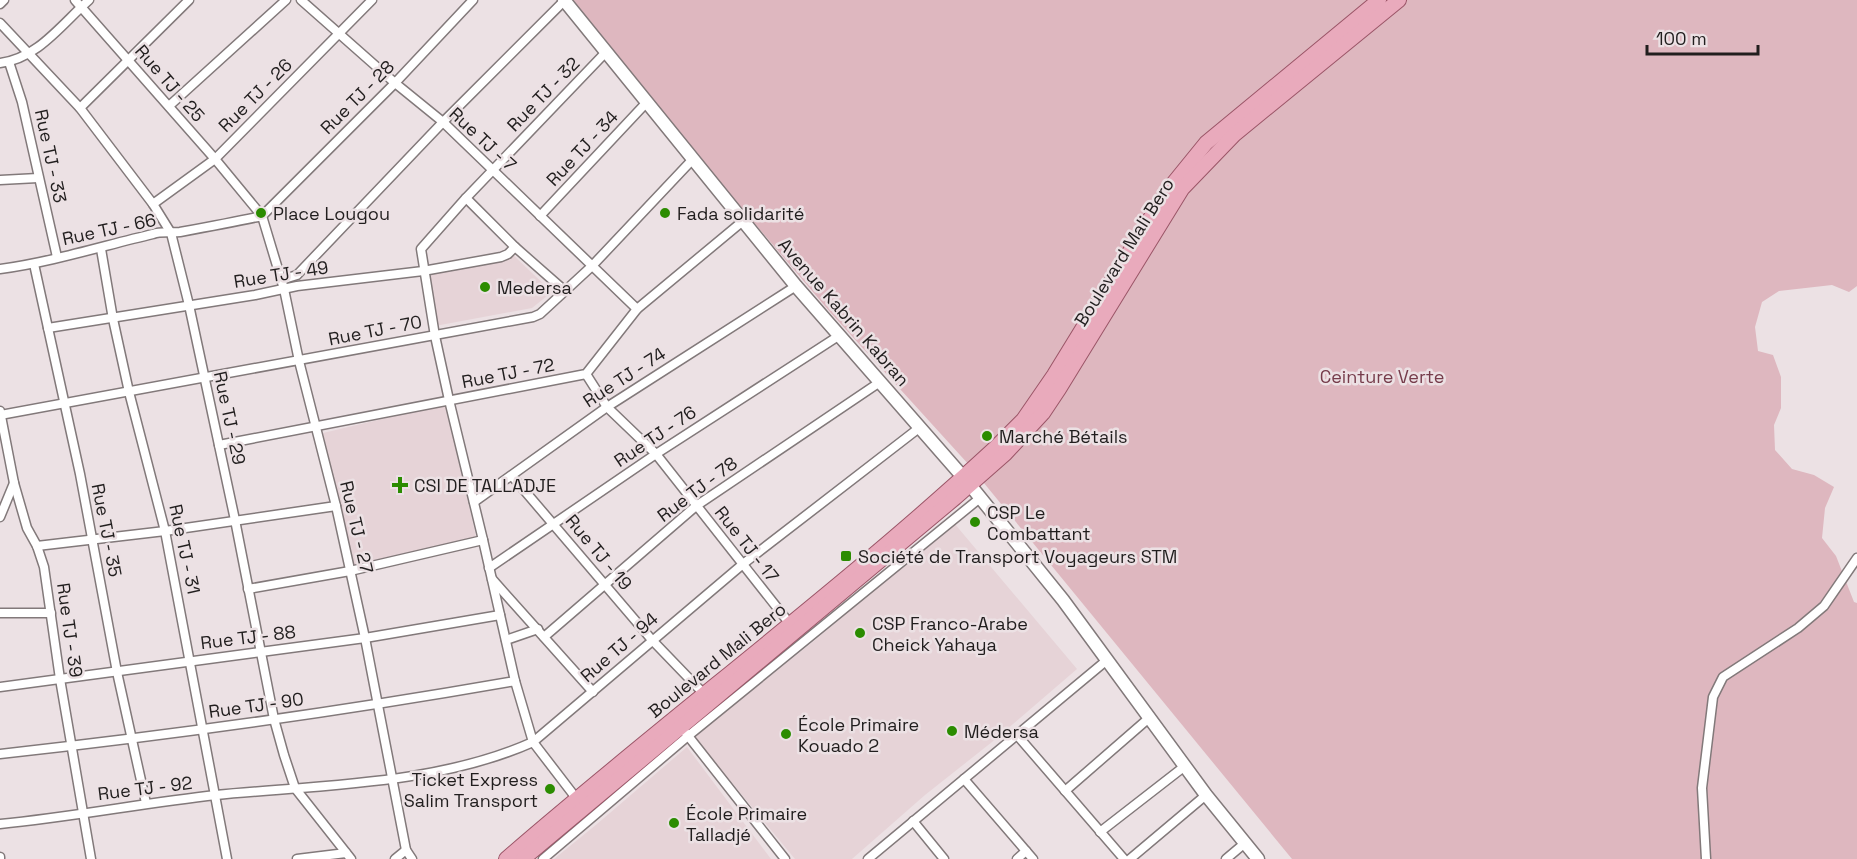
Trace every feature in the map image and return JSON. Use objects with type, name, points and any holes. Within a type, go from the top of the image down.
[{"type":"main road","name":"Boulevard Mali Bero","points":[[979,470],[1023,420],[1067,355],[1167,191],[1206,143],[1379,0]]},
{"type":"main road","name":"Boulevard Mali Bero","points":[[979,470],[1005,454],[1043,413],[1182,189],[1235,134],[1399,0]]},
{"type":"main road","points":[[952,494],[979,470]]},
{"type":"main road","name":"Boulevard Mali Bero","points":[[506,859],[576,798],[708,698],[936,514],[952,494]]},
{"type":"main road","name":"Boulevard Mali Bero","points":[[523,859],[582,808],[685,732],[708,698],[789,624],[952,494]]},
{"type":"street","points":[[0,4],[4,0]]},
{"type":"street","points":[[4,63],[31,54],[78,4],[89,0]]},
{"type":"street","points":[[80,108],[189,0]]},
{"type":"street","points":[[169,106],[286,0]]},
{"type":"street","name":"Rue TJ - 7","points":[[301,0],[443,122],[637,309]]},
{"type":"street","name":"Rue TJ - 26","points":[[153,204],[215,159],[372,0]]},
{"type":"street","name":"Rue TJ - 28","points":[[262,216],[474,0]]},
{"type":"street","points":[[282,284],[297,275],[443,122],[564,0]]},
{"type":"street","name":"Avenue Kabrin Kabran","points":[[564,0],[796,286],[981,498],[1063,600],[1206,795],[1258,859]]},
{"type":"street","name":"Rue TJ - 25","points":[[78,4],[169,106],[262,216]]},
{"type":"street","name":"Rue TJ - 29","points":[[0,23],[80,108],[153,204],[171,233],[189,305],[235,520],[260,653],[284,755],[296,788],[348,856]]},
{"type":"street","name":"Rue TJ - 32","points":[[533,742],[515,681],[449,400],[435,336],[421,249],[466,198],[606,52]]},
{"type":"street","name":"Rue TJ - 33","points":[[4,63],[22,102],[57,257]]},
{"type":"street","name":"Rue TJ - 34","points":[[540,216],[647,102]]},
{"type":"street","name":"Rue TJ - 70","points":[[0,413],[299,362],[533,317],[540,314],[592,266],[693,159]]},
{"type":"street","points":[[0,180],[38,178]]},
{"type":"street","points":[[466,198],[565,291]]},
{"type":"street","name":"Rue TJ - 66","points":[[0,268],[33,264],[100,249],[155,233],[171,233],[262,216]]},
{"type":"street","name":"Rue TJ - 27","points":[[262,216],[282,284],[315,428],[336,506],[365,638],[406,850],[412,859]]},
{"type":"street","points":[[586,374],[637,309],[743,221]]},
{"type":"street","name":"Rue TJ - 49","points":[[48,328],[255,295],[282,284],[423,271],[505,256],[515,246]]},
{"type":"street","name":"Rue TJ - 31","points":[[100,249],[129,392],[165,531],[227,859]]},
{"type":"street","name":"Rue TJ - 35","points":[[33,264],[64,402],[117,672],[146,803]]},
{"type":"street","name":"Rue TJ - 74","points":[[474,502],[607,407],[796,286]]},
{"type":"street","name":"Rue TJ - 76","points":[[489,568],[656,454],[840,335]]},
{"type":"street","name":"Rue TJ - 17","points":[[586,374],[607,407],[656,454],[789,624]]},
{"type":"street","name":"Rue TJ - 72","points":[[219,446],[586,374]]},
{"type":"street","name":"Rue TJ - 78","points":[[541,633],[604,584],[696,506],[880,382]]},
{"type":"street","name":"Rue TJ - 39","points":[[0,413],[14,483],[27,528],[37,546],[44,567],[60,679],[91,859]]},
{"type":"street","name":"Rue TJ - 94","points":[[296,788],[391,779],[486,761],[533,742],[743,564],[919,428]]},
{"type":"street","name":"Rue TJ - 19","points":[[512,476],[652,640],[708,698]]},
{"type":"street","points":[[0,517],[14,483]]},
{"type":"street","points":[[543,859],[685,732],[981,498]]},
{"type":"street","points":[[37,546],[165,531],[336,506]]},
{"type":"street","points":[[936,514],[945,526]]},
{"type":"street","points":[[248,589],[351,571],[483,540]]},
{"type":"street","points":[[1706,859],[1702,788],[1713,697],[1723,677],[1798,628],[1824,606],[1857,558]]},
{"type":"street","points":[[492,579],[592,692]]},
{"type":"street","points":[[0,614],[51,614]]},
{"type":"street","name":"Rue TJ - 88","points":[[0,687],[365,638],[500,615]]},
{"type":"street","points":[[506,640],[541,633]]},
{"type":"street","points":[[870,859],[1107,660]]},
{"type":"street","name":"Rue TJ - 90","points":[[0,754],[72,747],[378,705],[515,681]]},
{"type":"street","points":[[1065,791],[1149,718]]},
{"type":"street","points":[[685,732],[785,859]]},
{"type":"street","points":[[1017,735],[1124,859]]},
{"type":"street","points":[[533,742],[576,798]]},
{"type":"street","points":[[1100,832],[1185,766]]},
{"type":"street","points":[[964,779],[1033,859]]},
{"type":"street","name":"Rue TJ - 92","points":[[0,824],[146,803],[296,788]]},
{"type":"street","points":[[1131,859],[1206,795]]},
{"type":"street","points":[[913,821],[944,859]]},
{"type":"street","points":[[1226,859],[1245,843]]},
{"type":"street","points":[[395,859],[406,850]]},
{"type":"street","points":[[1017,859],[1026,851]]},
{"type":"street","points":[[297,859],[348,856]]},
{"type":"shaded area","points":[[510,252],[552,292],[532,308],[435,326],[423,268]]},
{"type":"shaded area","name":"CSI DE TALLADJE","points":[[446,404],[476,537],[353,565],[323,433]]},
{"type":"shaded area","points":[[954,523],[1077,669],[852,859],[795,859],[694,737],[814,641]]},
{"type":"shaded area","points":[[687,747],[771,859],[554,859],[597,824]]},
{"type":"green space","name":"Ceinture Verte","points":[[573,0],[1857,0],[1857,286],[1849,292],[1832,285],[1779,291],[1762,302],[1755,327],[1758,351],[1773,355],[1781,377],[1781,408],[1774,425],[1775,450],[1792,469],[1814,475],[1834,487],[1825,508],[1822,538],[1836,556],[1854,602],[1857,603],[1857,859],[1292,859],[970,466],[830,312],[727,191]]},
{"type":"place","name":"Place Lougou","points":[[261,213]]},
{"type":"place","name":"Fada solidarité","points":[[665,213]]},
{"type":"place","name":"Medersa","points":[[485,287]]},
{"type":"place","name":"Marché Bétails","points":[[987,436]]},
{"type":"place","name":"CSI DE TALLADJE","points":[[400,485]]},
{"type":"place","name":"CSP Le Combattant","points":[[975,522]]},
{"type":"place","name":"Société de Transport Voyageurs STM","points":[[846,556]]},
{"type":"place","name":"CSP Franco-Arabe Cheick Yahaya","points":[[860,633]]},
{"type":"place","name":"Médersa","points":[[952,731]]},
{"type":"place","name":"École Primaire Kouado 2","points":[[786,734]]},
{"type":"place","name":"Ticket Express Salim Transport","points":[[550,789]]},
{"type":"place","name":"École Primaire Talladjé","points":[[674,823]]}]
